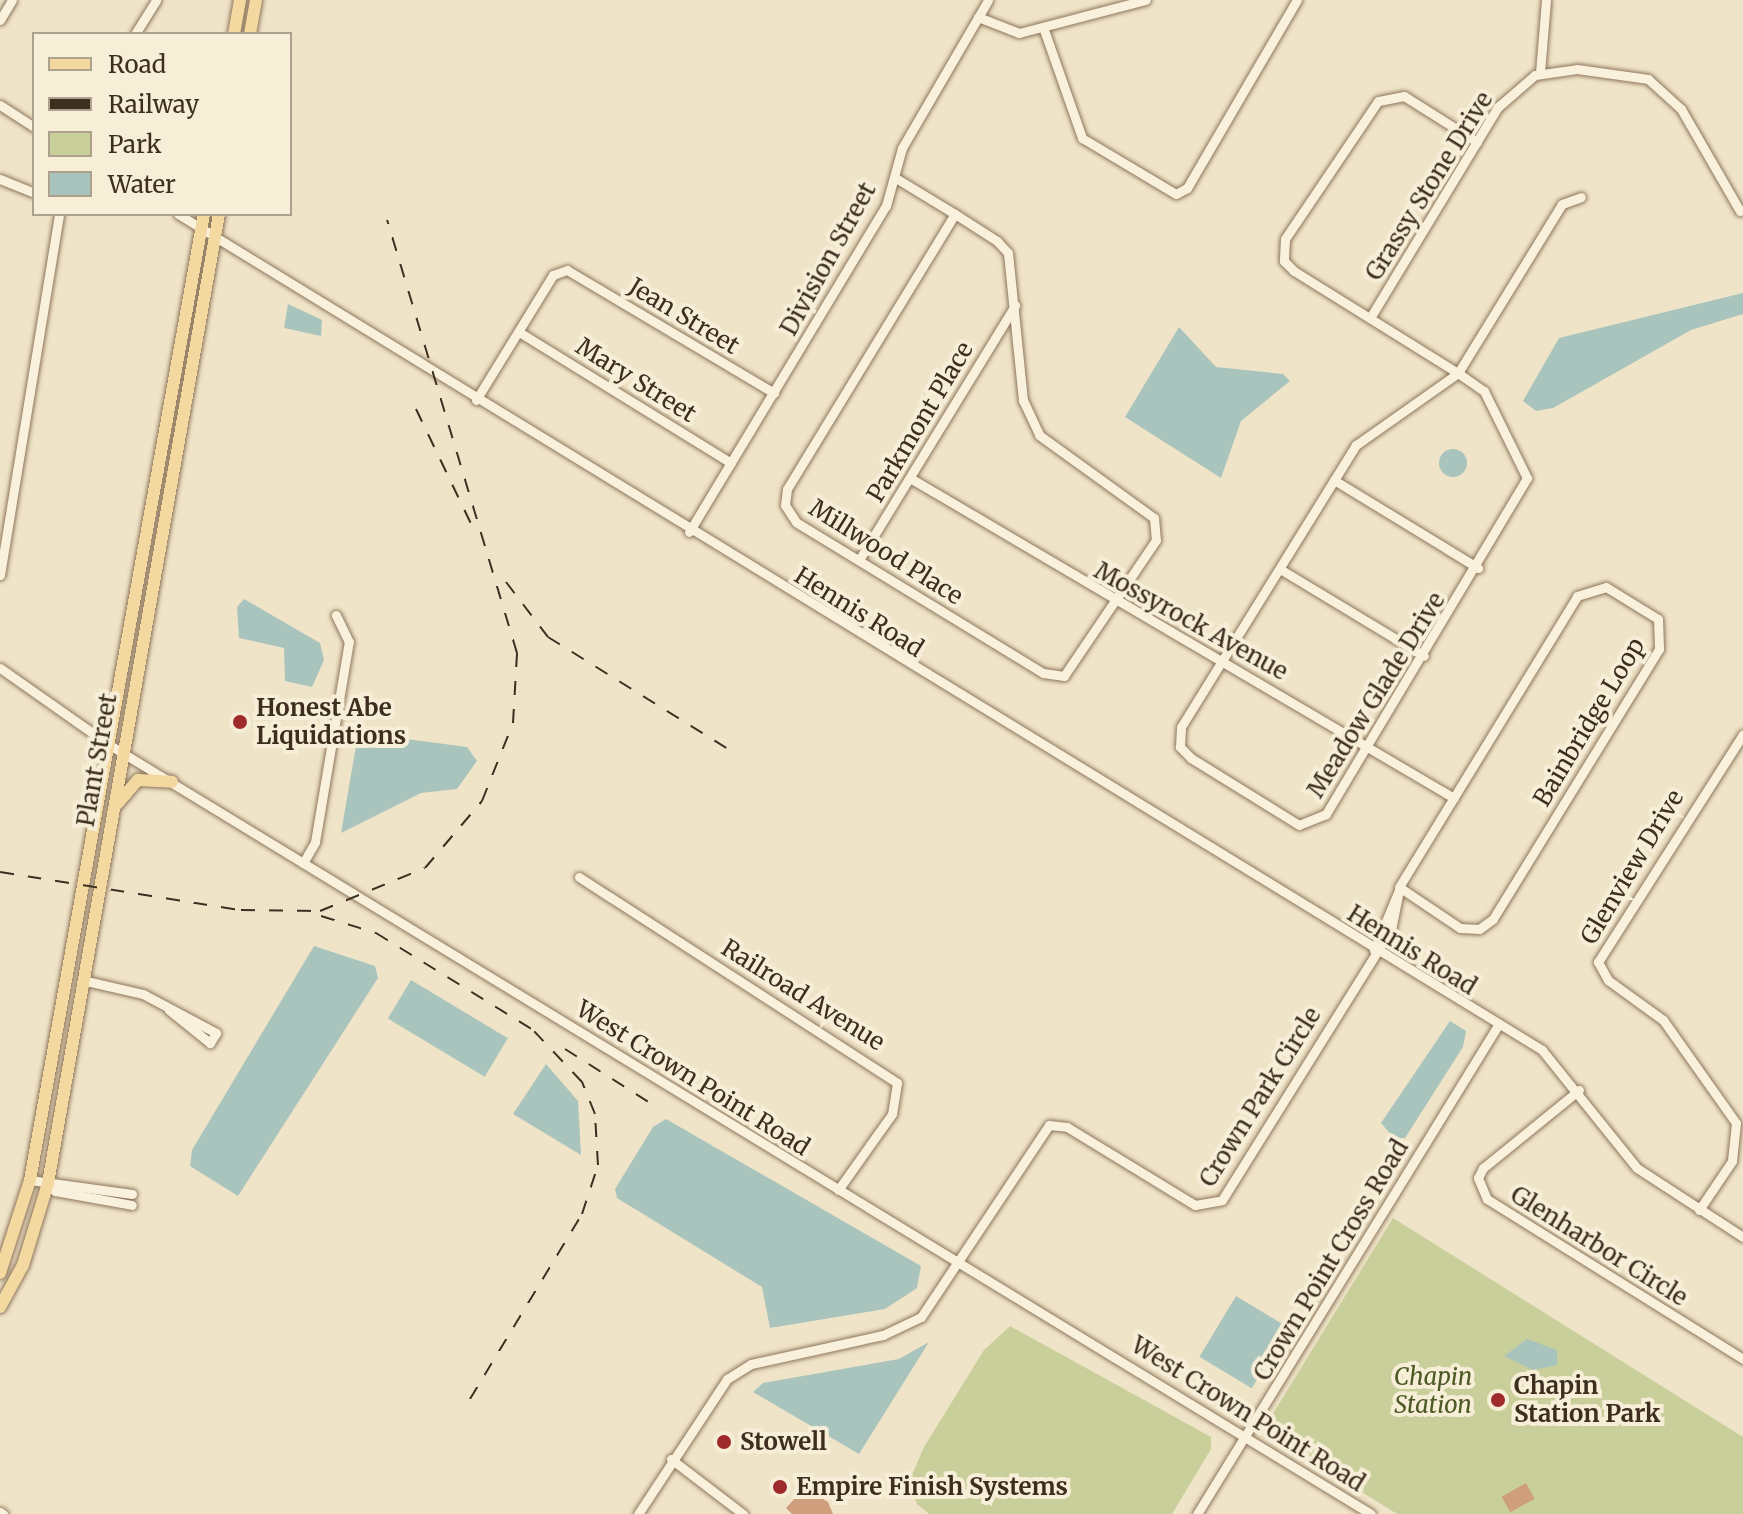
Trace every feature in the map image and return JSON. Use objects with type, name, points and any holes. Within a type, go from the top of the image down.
[{"type":"main road","points":[[234,32],[240,0]]},
{"type":"main road","points":[[250,32],[256,0]]},
{"type":"main road","name":"Plant Street","points":[[0,1273],[30,1180],[162,433],[204,216]]},
{"type":"main road","name":"Plant Street","points":[[0,1307],[23,1265],[48,1183],[163,510],[219,216]]},
{"type":"main road","points":[[179,350],[172,415],[179,422]]},
{"type":"main road","points":[[162,433],[168,441],[163,510]]},
{"type":"main road","points":[[108,825],[131,783],[172,782]]},
{"type":"main road","points":[[69,958],[82,980]]},
{"type":"main road","points":[[63,992],[76,1018]]},
{"type":"street","points":[[0,20],[12,0]]},
{"type":"street","points":[[136,32],[156,0]]},
{"type":"street","name":"Division Street","points":[[689,532],[886,206],[902,148],[988,0]]},
{"type":"street","points":[[978,17],[1002,31],[1043,27],[1146,0]]},
{"type":"street","points":[[1043,27],[1082,138],[1176,194],[1252,84],[1297,0]]},
{"type":"street","points":[[1546,0],[1540,73],[1577,69],[1648,79],[1681,109],[1740,211]]},
{"type":"street","name":"Grassy Stone Drive","points":[[1370,318],[1509,95],[1540,73]]},
{"type":"street","points":[[1477,142],[1404,96],[1378,101],[1285,239],[1284,261],[1294,271],[1458,373],[1562,204],[1581,197]]},
{"type":"street","points":[[0,105],[32,126]]},
{"type":"street","name":"Millwood Place","points":[[894,177],[955,214],[1008,253],[1023,400],[1039,435],[1154,518],[1156,540],[1075,669],[1052,676],[796,522],[784,496],[955,214]]},
{"type":"street","points":[[0,179],[32,192]]},
{"type":"street","points":[[0,575],[59,216]]},
{"type":"street","name":"Hennis Road","points":[[181,216],[689,532],[1497,1027],[1556,1060],[1637,1168],[1743,1237]]},
{"type":"street","name":"Jean Street","points":[[519,332],[553,275],[574,272],[774,393]]},
{"type":"street","name":"Parkmont Place","points":[[859,560],[1015,305]]},
{"type":"street","points":[[476,400],[519,332]]},
{"type":"street","name":"Mary Street","points":[[519,332],[731,463]]},
{"type":"street","name":"Meadow Glade Drive","points":[[1458,373],[1501,411],[1527,478],[1478,568],[1368,746],[1314,824],[1299,825],[1204,767],[1180,747],[1181,727],[1334,480],[1373,427],[1438,393],[1458,373]]},
{"type":"street","name":"Mossyrock Avenue","points":[[910,478],[1116,605],[1224,658],[1454,798]]},
{"type":"street","points":[[1334,480],[1478,568]]},
{"type":"street","points":[[1280,569],[1424,656]]},
{"type":"street","name":"Bainbridge Loop","points":[[1374,950],[1397,918],[1399,890],[1577,596],[1606,587],[1658,619],[1659,649],[1493,919],[1467,930],[1399,890]]},
{"type":"street","points":[[303,863],[315,842],[349,642],[336,615]]},
{"type":"street","name":"West Crown Point Road","points":[[0,668],[108,744],[1371,1514]]},
{"type":"street","name":"Glenview Drive","points":[[1699,1210],[1732,1161],[1736,1123],[1663,1020],[1608,980],[1598,962],[1743,734]]},
{"type":"street","name":"Railroad Avenue","points":[[579,877],[897,1083],[892,1114],[838,1190]]},
{"type":"street","name":"Crown Park Circle","points":[[638,1514],[671,1459],[727,1379],[751,1364],[902,1328],[937,1301],[1049,1125],[1067,1127],[1195,1205],[1222,1200],[1374,950]]},
{"type":"street","points":[[82,980],[143,994],[216,1033],[210,1043],[182,1026],[169,1010]]},
{"type":"street","name":"Crown Point Cross Road","points":[[1197,1514],[1497,1027]]},
{"type":"street","name":"Glenharbor Circle","points":[[1579,1090],[1483,1168],[1478,1178],[1487,1199],[1743,1359]]},
{"type":"street","points":[[30,1180],[48,1183],[55,1191],[132,1200]]},
{"type":"street","points":[[671,1459],[743,1514]]},
{"type":"green space","name":"Chapin Station","points":[[1393,1218],[1743,1437],[1743,1514],[1397,1514],[1263,1430]]},
{"type":"green space","points":[[1010,1326],[1211,1437],[1211,1449],[1172,1514],[929,1514],[917,1504],[909,1482],[924,1447],[984,1350]]},
{"type":"water","points":[[1743,293],[1743,314],[1691,330],[1553,408],[1536,411],[1523,401],[1559,338]]},
{"type":"water","points":[[288,304],[322,320],[321,336],[284,328]]},
{"type":"water","points":[[1179,327],[1216,367],[1283,374],[1290,381],[1241,421],[1221,478],[1125,417]]},
{"type":"water","points":[[1453,449],[1463,453],[1467,463],[1463,473],[1453,477],[1443,473],[1439,463],[1443,453]]},
{"type":"water","points":[[244,599],[320,643],[324,660],[312,687],[285,681],[284,648],[239,638],[237,607]]},
{"type":"water","points":[[384,736],[467,747],[477,761],[457,789],[421,793],[341,833],[356,746]]},
{"type":"water","points":[[314,946],[375,966],[378,978],[238,1196],[190,1166],[192,1150]]},
{"type":"water","points":[[411,980],[508,1038],[485,1077],[388,1019]]},
{"type":"water","points":[[1450,1021],[1466,1031],[1463,1047],[1405,1138],[1394,1138],[1381,1123]]},
{"type":"water","points":[[546,1064],[578,1101],[581,1155],[513,1114]]},
{"type":"water","points":[[666,1119],[921,1266],[917,1288],[885,1309],[770,1328],[762,1287],[617,1198],[615,1189],[653,1127]]},
{"type":"water","points":[[1236,1296],[1288,1327],[1252,1388],[1199,1357]]},
{"type":"water","points":[[1527,1339],[1557,1350],[1557,1365],[1533,1370],[1504,1356]]},
{"type":"water","points":[[929,1342],[859,1454],[753,1392],[763,1383],[899,1359]]},
{"type":"building","points":[[1526,1483],[1535,1499],[1510,1512],[1502,1497]]},
{"type":"building","points":[[804,1488],[828,1502],[833,1514],[792,1514],[786,1508]]},
{"type":"railway","points":[[0,872],[241,910],[320,911],[425,868],[482,801],[513,723],[517,653],[387,220]]},
{"type":"railway","points":[[416,409],[473,528]]},
{"type":"railway","points":[[506,582],[548,637],[733,752]]},
{"type":"railway","points":[[321,916],[376,933],[541,1035]]},
{"type":"railway","points":[[470,1399],[582,1214],[598,1165],[595,1114],[582,1082],[533,1030]]},
{"type":"railway","points":[[565,1049],[650,1103]]},
{"type":"place","name":"Honest Abe Liquidations","points":[[240,722]]},
{"type":"place","name":"Chapin Station Park","points":[[1498,1400]]},
{"type":"place","name":"Stowell","points":[[724,1442]]},
{"type":"place","name":"Empire Finish Systems","points":[[780,1487]]}]
